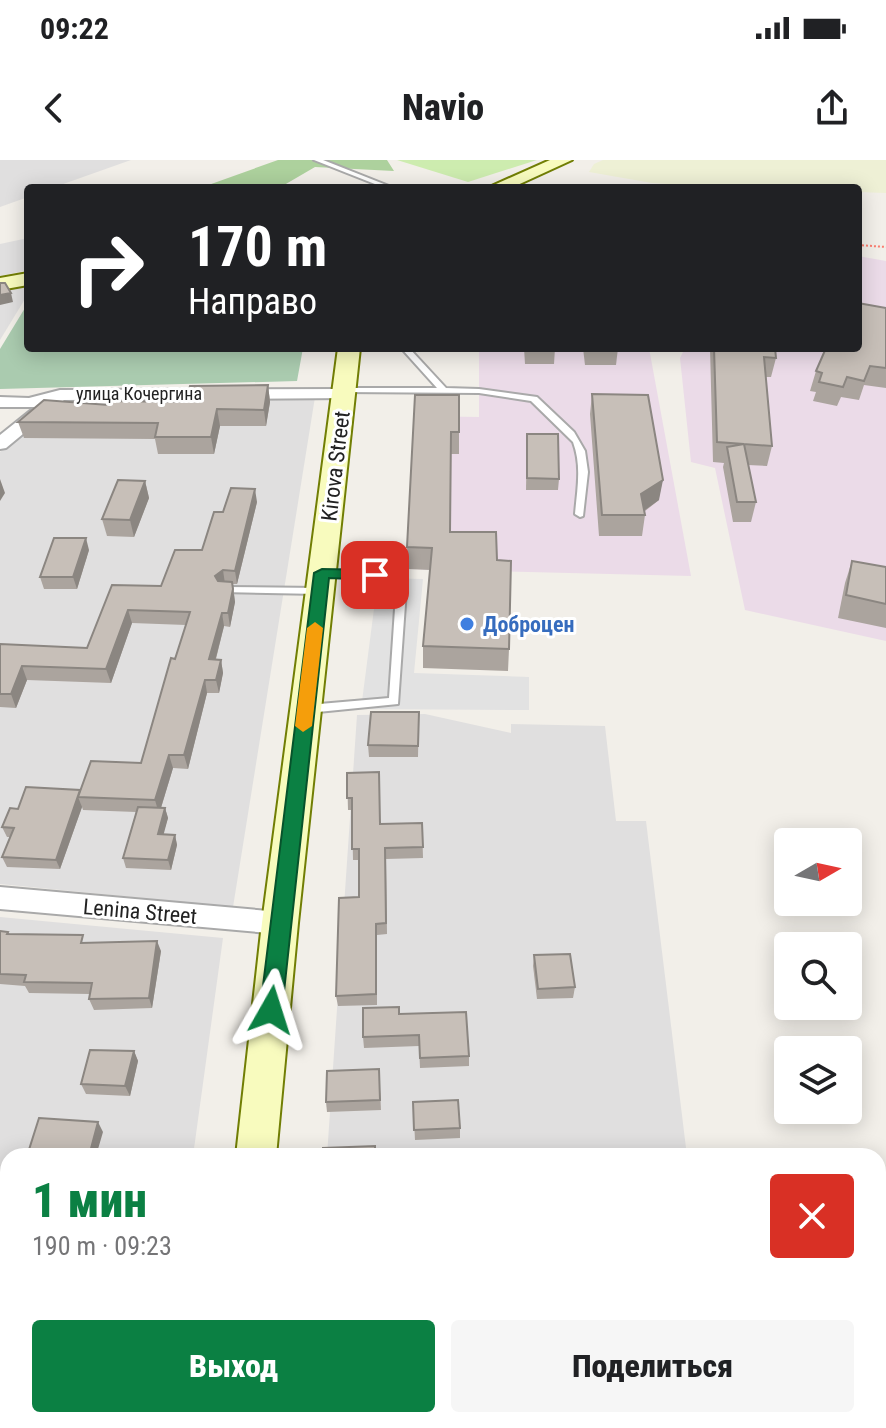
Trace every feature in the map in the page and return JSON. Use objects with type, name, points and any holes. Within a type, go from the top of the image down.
[{"type":"main road","points":[[510,184],[564,160]]},
{"type":"main road","points":[[0,284],[24,280]]},
{"type":"main road","name":"Kirova Street","points":[[257,1148],[280,923],[348,352]]},
{"type":"street","name":"улица Кочергина","points":[[0,444],[60,395],[343,392]]},
{"type":"street","points":[[0,402],[30,403],[60,395]]},
{"type":"street","name":"Lenina Street","points":[[0,898],[280,923]]},
{"type":"lane","points":[[317,160],[380,184]]},
{"type":"lane","points":[[409,352],[444,391]]},
{"type":"lane","points":[[343,392],[479,391],[534,399],[546,414],[573,436],[582,458],[580,514]]},
{"type":"lane","points":[[225,590],[402,576],[394,701],[305,709]]},
{"type":"path","points":[[862,245],[886,247]]},
{"type":"shaded area","points":[[0,160],[131,160],[63,184],[24,184],[24,198],[0,207]]},
{"type":"shaded area","points":[[24,239],[24,271],[0,276],[0,244]]},
{"type":"shaded area","points":[[862,257],[886,261],[886,641],[745,610],[715,468],[691,462],[680,358],[683,352],[862,352]]},
{"type":"shaded area","points":[[24,287],[24,301],[0,340],[0,291]]},
{"type":"shaded area","points":[[479,352],[650,352],[691,576],[408,569],[416,416],[479,417]]},
{"type":"shaded area","points":[[105,396],[315,397],[233,907],[0,884],[0,452],[56,405]]},
{"type":"shaded area","points":[[378,578],[423,579],[414,673],[529,677],[529,710],[361,709]]},
{"type":"shaded area","points":[[425,714],[511,733],[511,724],[605,726],[616,821],[646,821],[686,1148],[328,1148],[357,715]]},
{"type":"shaded area","points":[[0,917],[223,938],[194,1148],[0,1148]]},
{"type":"green space","points":[[278,160],[387,160],[394,171],[315,167],[286,184],[211,184]]},
{"type":"green space","points":[[397,160],[537,160],[468,182]]},
{"type":"green space","points":[[603,160],[886,160],[886,193],[862,192],[862,184],[652,183],[589,172],[594,164]]},
{"type":"green space","points":[[24,310],[24,352],[302,352],[297,381],[0,389],[0,349]]},
{"type":"building","points":[[0,283],[5,283],[11,293],[0,295]]},
{"type":"building","points":[[862,304],[886,308],[886,368],[870,366],[864,381],[847,377],[843,387],[819,382],[822,373],[816,371],[824,352],[862,352]]},
{"type":"building","points":[[714,352],[775,352],[776,358],[764,357],[772,446],[717,442]]},
{"type":"building","points":[[268,385],[264,410],[217,409],[211,437],[155,437],[158,423],[18,422],[44,400],[108,405],[109,401],[185,402],[190,386]]},
{"type":"building","points":[[592,394],[648,395],[663,480],[641,494],[645,515],[602,515]]},
{"type":"building","points":[[415,395],[459,395],[459,432],[451,432],[450,532],[496,532],[497,560],[511,561],[509,649],[423,646],[432,548],[407,547]]},
{"type":"building","points":[[527,434],[558,434],[559,479],[527,478]]},
{"type":"building","points":[[744,444],[756,502],[737,502],[727,447]]},
{"type":"building","points":[[118,480],[145,481],[130,520],[102,519]]},
{"type":"building","points":[[231,488],[255,489],[235,571],[223,570],[215,576],[218,581],[232,582],[233,589],[228,613],[222,613],[209,659],[221,660],[216,680],[205,680],[184,755],[169,755],[155,800],[78,797],[91,761],[141,763],[171,658],[175,659],[190,612],[128,610],[106,669],[22,666],[11,694],[0,694],[0,644],[87,648],[112,585],[161,586],[175,550],[202,550],[214,512],[223,512]]},
{"type":"building","points":[[54,538],[86,538],[73,577],[40,577]]},
{"type":"building","points":[[852,561],[886,567],[886,604],[846,595]]},
{"type":"building","points":[[371,712],[419,712],[418,746],[368,745]]},
{"type":"building","points":[[379,772],[380,824],[422,823],[423,847],[385,848],[386,923],[376,924],[376,994],[336,996],[339,898],[359,897],[359,849],[352,849],[352,798],[347,798],[347,773]]},
{"type":"building","points":[[26,787],[80,790],[56,860],[2,857],[14,828],[2,827],[10,808],[18,809]]},
{"type":"building","points":[[138,807],[165,808],[158,834],[175,835],[168,860],[123,858]]},
{"type":"building","points":[[0,931],[7,934],[83,935],[81,943],[157,941],[149,998],[89,999],[92,983],[24,982],[26,975],[0,974]]},
{"type":"building","points":[[570,954],[575,987],[538,989],[534,955]]},
{"type":"building","points":[[399,1007],[399,1014],[466,1012],[469,1056],[420,1058],[419,1035],[363,1037],[363,1008]]},
{"type":"building","points":[[90,1050],[134,1051],[125,1086],[81,1084]]},
{"type":"building","points":[[379,1069],[380,1100],[326,1102],[327,1071]]},
{"type":"building","points":[[458,1100],[460,1128],[414,1130],[413,1102]]},
{"type":"building","points":[[39,1118],[98,1122],[91,1148],[30,1148]]},
{"type":"building","points":[[375,1146],[375,1148],[323,1148]]},
{"type":"slow traffic","points":[[303,726],[315,628]]},
{"type":"place","name":"Доброцен","points":[[467,624]]},
{"type":"route","points":[[271,1010],[322,573],[375,575]]}]
